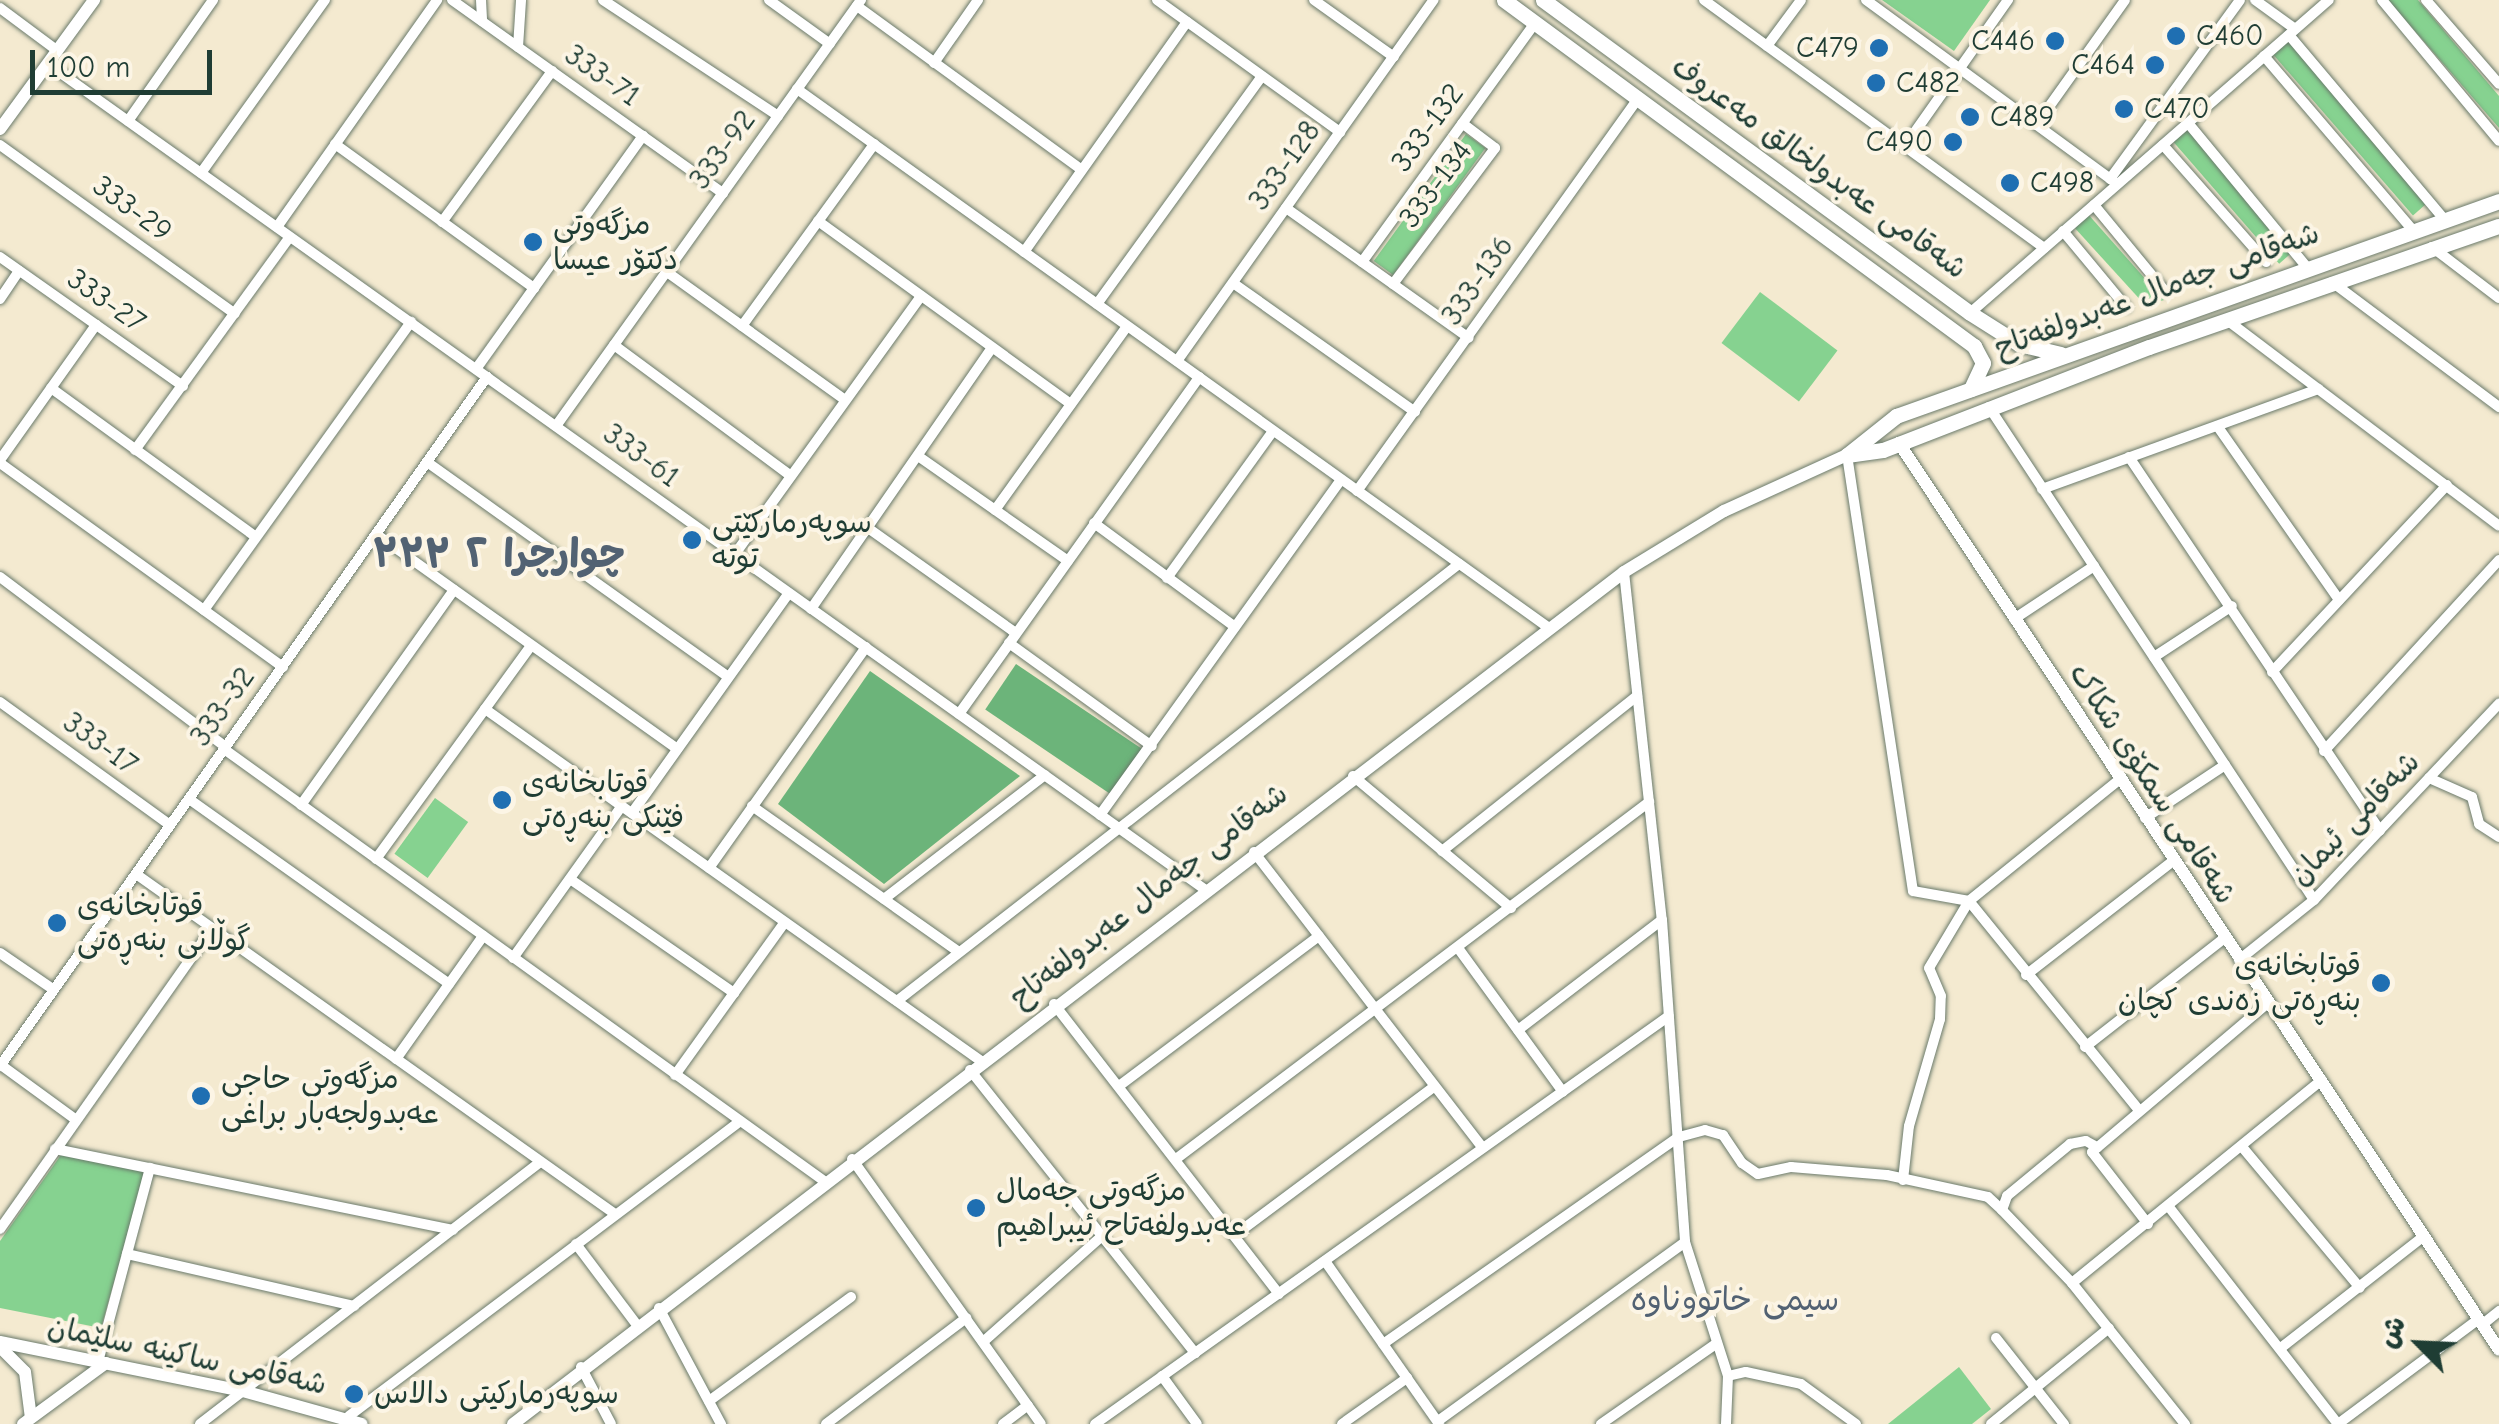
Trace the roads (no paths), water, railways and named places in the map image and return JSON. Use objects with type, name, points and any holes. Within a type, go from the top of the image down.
[{"type":"main road","name":"شەقامی عەبدولخالق مەعروف","points":[[1504,0],[1974,346],[1983,363],[1971,389]]},
{"type":"main road","name":"شەقامی عەبدولخالق مەعروف","points":[[1551,2],[1597,40],[1970,313],[2031,349],[2073,352]]},
{"type":"main road","points":[[1584,59],[1597,40]]},
{"type":"main road","name":"شەقامی جەمال عەبدولفەتاح","points":[[1847,455],[1885,422],[2411,228],[2499,201]]},
{"type":"main road","name":"شەقامی جەمال عەبدولفەتاح","points":[[1847,455],[1900,443],[2148,347],[2499,226]]},
{"type":"main road","points":[[2140,327],[2148,347]]},
{"type":"street","points":[[3,120],[94,0]]},
{"type":"street","points":[[128,121],[212,0]]},
{"type":"street","points":[[201,173],[325,0]]},
{"type":"street","points":[[276,227],[436,0]]},
{"type":"street","name":"333-71","points":[[452,0],[723,193]]},
{"type":"street","points":[[482,0],[482,21]]},
{"type":"street","points":[[518,46],[521,0]]},
{"type":"street","points":[[603,0],[778,116]]},
{"type":"street","points":[[770,0],[830,44]]},
{"type":"street","points":[[934,62],[978,0]]},
{"type":"street","points":[[1157,0],[1340,132]]},
{"type":"street","points":[[1314,0],[1394,57]]},
{"type":"street","name":"333-128","points":[[1177,361],[1434,0]]},
{"type":"street","points":[[1704,0],[2044,248]]},
{"type":"street","points":[[1768,46],[1801,0]]},
{"type":"street","points":[[1866,0],[2114,182]]},
{"type":"street","points":[[1904,146],[2008,0]]},
{"type":"street","points":[[2036,125],[2125,0]]},
{"type":"street","points":[[1970,313],[2094,205],[2114,182],[2240,0]]},
{"type":"street","points":[[2255,0],[2292,32],[2442,218]]},
{"type":"street","points":[[2114,182],[2163,145],[2329,0]]},
{"type":"street","points":[[2382,0],[2499,141]]},
{"type":"street","points":[[2426,0],[2499,84]]},
{"type":"street","points":[[859,3],[1082,170]]},
{"type":"street","name":"333-92","points":[[556,426],[859,3]]},
{"type":"street","points":[[0,8],[58,51]]},
{"type":"street","points":[[1024,252],[1187,22]]},
{"type":"street","name":"333-132","points":[[1362,262],[1534,23]]},
{"type":"street","points":[[2264,56],[2411,228]]},
{"type":"street","name":"333-61","points":[[48,64],[1204,889]]},
{"type":"street","points":[[442,222],[552,71]]},
{"type":"street","points":[[1097,304],[1262,76]]},
{"type":"street","points":[[798,89],[1549,628]]},
{"type":"street","name":"333-136","points":[[1358,491],[1638,98]]},
{"type":"street","name":"333-134","points":[[1393,284],[1495,148],[1462,123]]},
{"type":"street","points":[[2188,123],[2306,266]]},
{"type":"street","points":[[476,369],[643,136]]},
{"type":"street","points":[[335,144],[534,288]]},
{"type":"street","points":[[742,326],[874,144]]},
{"type":"street","name":"333-29","points":[[0,145],[236,314]]},
{"type":"street","points":[[2163,145],[2266,262]]},
{"type":"street","points":[[2094,205],[2165,291]]},
{"type":"street","points":[[1286,208],[1469,338]]},
{"type":"street","points":[[818,221],[1071,404]]},
{"type":"street","points":[[2064,231],[2126,307]]},
{"type":"street","points":[[136,450],[290,236]]},
{"type":"street","points":[[2431,247],[2499,298]]},
{"type":"street","name":"333-27","points":[[0,257],[183,386]]},
{"type":"street","points":[[0,298],[20,271]]},
{"type":"street","points":[[666,272],[846,400]]},
{"type":"street","points":[[2332,282],[2499,407]]},
{"type":"street","points":[[1233,283],[1415,412]]},
{"type":"street","points":[[734,554],[921,296]]},
{"type":"street","points":[[2227,320],[2499,526]]},
{"type":"street","points":[[204,610],[411,322]]},
{"type":"street","points":[[96,325],[0,461],[282,666]]},
{"type":"street","points":[[996,510],[1127,326]]},
{"type":"street","points":[[614,345],[790,476]]},
{"type":"street","points":[[812,609],[992,348]]},
{"type":"street","name":"333-32","points":[[0,1065],[487,377]]},
{"type":"street","points":[[959,714],[1199,378]]},
{"type":"street","points":[[51,388],[256,536]]},
{"type":"street","points":[[2042,488],[2320,389]]},
{"type":"street","points":[[1989,407],[2314,900]]},
{"type":"street","points":[[2218,427],[2339,600]]},
{"type":"street","points":[[1167,578],[1273,430]]},
{"type":"street","name":"شەقامی سمکۆی شکاک","points":[[1900,443],[2223,939],[2322,1080],[2499,1350]]},
{"type":"street","points":[[1847,455],[1913,891],[1970,902],[2140,1110]]},
{"type":"street","name":"شەقامی جەمال عەبدولفەتاح","points":[[512,1424],[1204,889],[1624,572],[1733,506],[1847,455]]},
{"type":"street","points":[[918,456],[1068,561]]},
{"type":"street","points":[[2130,457],[2380,832]]},
{"type":"street","points":[[427,462],[728,677]]},
{"type":"street","points":[[1100,815],[1342,480]]},
{"type":"street","points":[[2272,672],[2447,485]]},
{"type":"street","points":[[1094,523],[1235,626]]},
{"type":"street","points":[[868,528],[1152,746]]},
{"type":"street","points":[[376,534],[677,750]]},
{"type":"street","points":[[2324,751],[2499,560]]},
{"type":"street","points":[[896,1001],[1459,564]]},
{"type":"street","points":[[2014,619],[2094,566]]},
{"type":"street","points":[[1624,572],[1662,920],[1685,1242],[1728,1376],[1726,1424]]},
{"type":"street","points":[[0,576],[301,805],[824,1182]]},
{"type":"street","points":[[301,805],[454,590]]},
{"type":"street","points":[[514,958],[570,879],[677,750],[789,593]]},
{"type":"street","points":[[2154,657],[2232,606]]},
{"type":"street","points":[[376,860],[531,646]]},
{"type":"street","points":[[709,868],[866,648]]},
{"type":"street","points":[[1442,851],[1638,696]]},
{"type":"street","name":"333-17","points":[[0,702],[170,826]]},
{"type":"street","name":"شەقامی ئیمان","points":[[2239,960],[2314,900],[2499,704]]},
{"type":"street","points":[[485,709],[896,1001],[975,1065],[1195,1353]]},
{"type":"street","points":[[2146,818],[2225,764]]},
{"type":"street","points":[[884,899],[1044,775]]},
{"type":"street","points":[[1352,776],[1511,908]]},
{"type":"street","points":[[2429,778],[2472,796],[2479,824],[2499,837]]},
{"type":"street","points":[[1903,1180],[1909,1126],[1940,1019],[1940,996],[1929,968],[1970,902],[2120,779]]},
{"type":"street","points":[[189,799],[450,984]]},
{"type":"street","points":[[1176,1159],[1649,802]]},
{"type":"street","points":[[752,806],[959,952]]},
{"type":"street","points":[[1253,852],[1483,1148]]},
{"type":"street","points":[[2026,975],[2173,861]]},
{"type":"street","points":[[136,874],[615,1214]]},
{"type":"street","points":[[570,879],[734,993]]},
{"type":"street","points":[[1518,1030],[1662,920]]},
{"type":"street","points":[[675,1074],[785,922]]},
{"type":"street","points":[[0,1229],[212,928]]},
{"type":"street","points":[[396,1059],[483,936]]},
{"type":"street","points":[[1119,1086],[1318,936]]},
{"type":"street","points":[[2085,1047],[2223,939]]},
{"type":"street","points":[[1458,948],[1563,1092]]},
{"type":"street","points":[[0,954],[54,990]]},
{"type":"street","points":[[2148,1224],[2092,1152],[2268,1003]]},
{"type":"street","points":[[1054,1004],[1278,1294]]},
{"type":"street","points":[[1095,1424],[1669,1016]]},
{"type":"street","points":[[0,1065],[76,1119]]},
{"type":"street","points":[[2072,1283],[2322,1080]]},
{"type":"street","points":[[1235,1235],[1435,1086]]},
{"type":"street","points":[[356,1422],[576,1244],[740,1120]]},
{"type":"street","points":[[1383,1344],[1679,1137],[1716,1132],[1758,1174],[1840,1168],[1988,1198],[2072,1283],[2186,1424]]},
{"type":"street","points":[[2002,1210],[2007,1196],[2070,1144],[2086,1141],[2097,1148]]},
{"type":"street","points":[[55,1148],[453,1230]]},
{"type":"street","points":[[2243,1148],[2360,1288]]},
{"type":"street","points":[[852,1159],[1041,1424]]},
{"type":"street","points":[[200,1424],[540,1162]]},
{"type":"street","points":[[27,1421],[102,1362],[150,1168]]},
{"type":"street","points":[[2169,1207],[2282,1347],[2338,1424],[2499,1311]]},
{"type":"street","points":[[983,1342],[1102,1236]]},
{"type":"street","points":[[2282,1347],[2424,1236]]},
{"type":"street","points":[[1325,1261],[1439,1423],[1685,1242]]},
{"type":"street","points":[[576,1244],[637,1325]]},
{"type":"street","points":[[126,1254],[354,1306]]},
{"type":"street","points":[[709,1400],[851,1298]]},
{"type":"street","points":[[659,1308],[722,1424]]},
{"type":"street","points":[[826,1424],[966,1318]]},
{"type":"street","points":[[1991,1424],[2109,1328]]},
{"type":"street","points":[[1996,1338],[2064,1424]]},
{"type":"street","points":[[1601,1424],[1717,1343]]},
{"type":"street","points":[[0,1344],[25,1372],[27,1421]]},
{"type":"street","name":"شەقامی ساکینە سلێمان","points":[[0,1344],[243,1390],[356,1422]]},
{"type":"street","points":[[581,1367],[611,1424]]},
{"type":"street","points":[[1728,1376],[1746,1372],[1801,1384],[1856,1424]]},
{"type":"street","points":[[1162,1376],[1196,1424]]},
{"type":"street","points":[[1342,1424],[1407,1378]]},
{"type":"street","points":[[1003,1424],[1028,1405]]},
{"type":"place","name":"C460","points":[[2176,36]]},
{"type":"place","name":"C446","points":[[2055,41]]},
{"type":"place","name":"C479","points":[[1879,48]]},
{"type":"place","name":"C464","points":[[2155,65]]},
{"type":"place","name":"C482","points":[[1876,83]]},
{"type":"place","name":"C470","points":[[2124,109]]},
{"type":"place","name":"C489","points":[[1970,117]]},
{"type":"place","name":"C490","points":[[1953,142]]},
{"type":"place","name":"C498","points":[[2010,183]]},
{"type":"place","name":"مزگەوتی دکتۆر عیسا","points":[[533,242]]},
{"type":"place","name":"سوپەرمارکێتی توتە","points":[[692,540]]},
{"type":"place","name":"قوتابخانەی فێنکی بنەڕەتی","points":[[502,800]]},
{"type":"place","name":"قوتابخانەی گوڵانی بنەڕەتی","points":[[57,923]]},
{"type":"place","name":"قوتابخانەی بنەڕەتی زەندی کچان","points":[[2381,983]]},
{"type":"place","name":"مزگەوتی حاجی عەبدولجەبار براغی","points":[[201,1096]]},
{"type":"place","name":"مزگەوتی جەمال عەبدولفەتاح ئیبراهیم","points":[[976,1208]]},
{"type":"place","name":"سوپەرمارکیتی دالاس","points":[[354,1394]]},
{"type":"district","name":"چوارچرا ٢ ٣٣٣","points":[[499,554]]},
{"type":"district","name":"سیمی خاتووناوه","points":[[1735,1300]]}]
